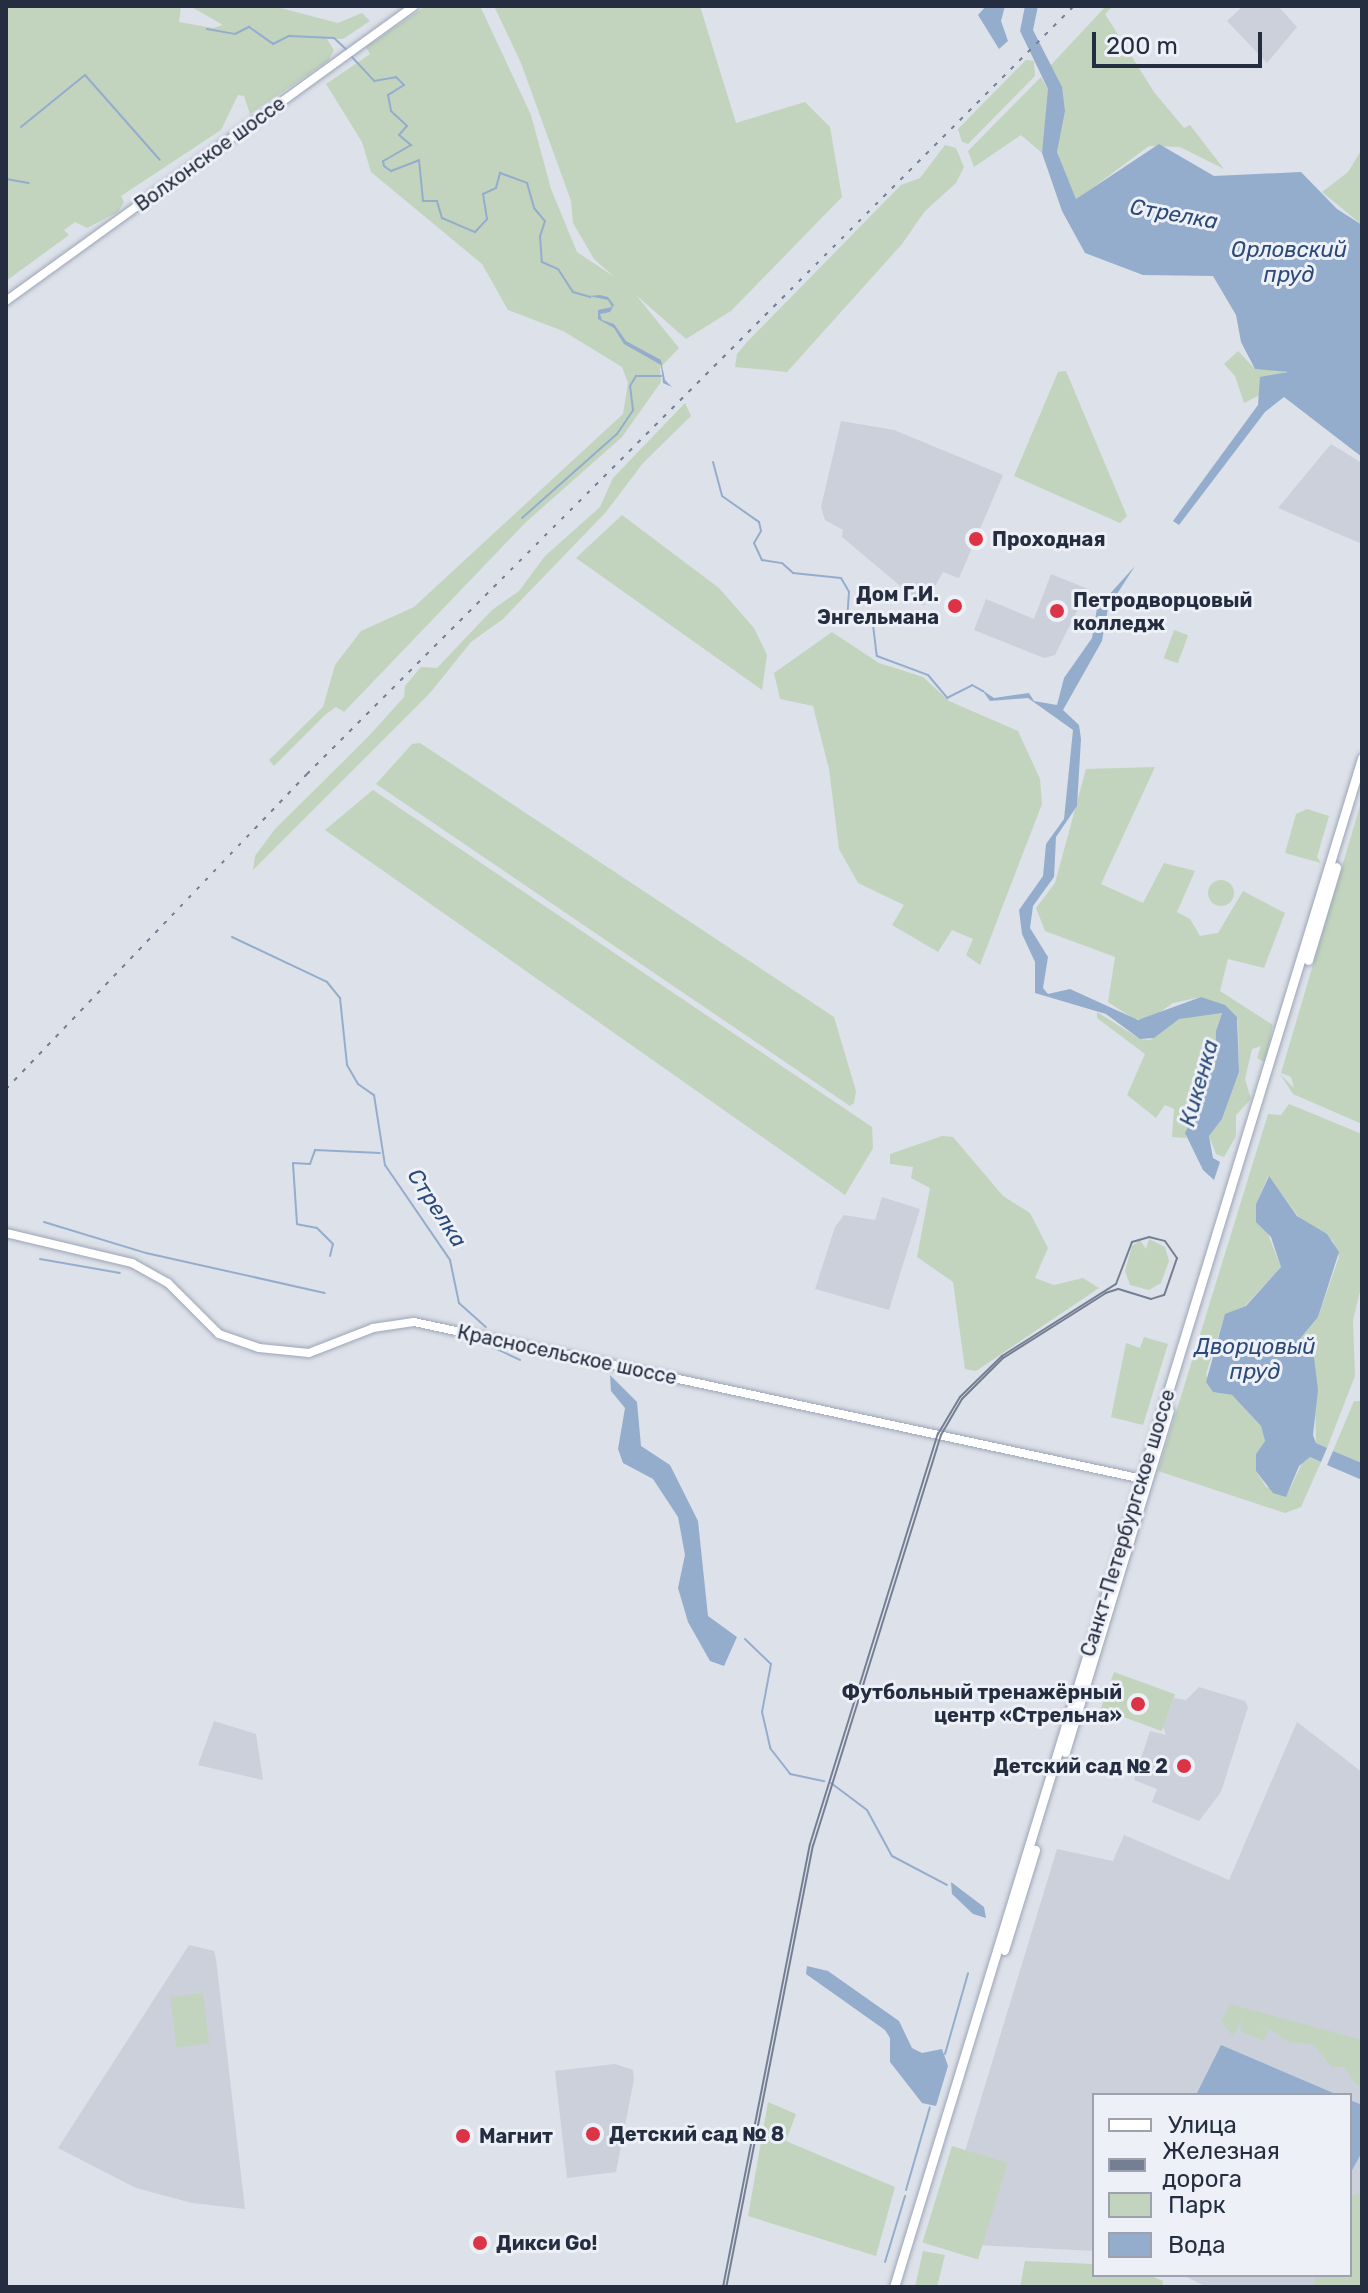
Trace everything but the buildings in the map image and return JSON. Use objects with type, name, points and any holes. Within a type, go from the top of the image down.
[{"type":"main road","name":"Волхонское шоссе","points":[[6,301],[414,6]]},
{"type":"main road","name":"Санкт-Петербургское шоссе","points":[[1145,1480],[1362,758]]},
{"type":"main road","name":"Санкт-Петербургское шоссе","points":[[897,2287],[1362,779]]},
{"type":"main road","name":"Красносельское шоссе","points":[[6,1233],[132,1263],[168,1283],[219,1334],[259,1348],[309,1353],[373,1328],[414,1322],[1145,1480]]},
{"type":"shaded area","points":[[1243,6],[1278,6],[1297,27],[1267,63],[1227,21]]},
{"type":"shaded area","points":[[841,421],[894,430],[1003,475],[959,578],[943,572],[924,606],[842,537],[843,530],[825,520],[821,507]]},
{"type":"shaded area","points":[[1331,444],[1362,463],[1362,544],[1278,508]]},
{"type":"shaded area","name":"Петродворцовый колледж","points":[[1051,574],[1088,589],[1055,655],[1044,658],[974,630],[986,599],[1034,619]]},
{"type":"shaded area","points":[[882,1197],[920,1209],[889,1310],[815,1289],[835,1227],[844,1215],[875,1220]]},
{"type":"shaded area","name":"Детский сад № 2","points":[[1199,1687],[1245,1701],[1248,1707],[1221,1792],[1199,1821],[1152,1802],[1157,1789],[1134,1780],[1150,1731],[1166,1735],[1163,1727],[1174,1698],[1186,1700]]},
{"type":"shaded area","points":[[214,1721],[256,1734],[263,1780],[198,1765]]},
{"type":"shaded area","points":[[1297,1722],[1362,1772],[1362,2287],[1207,2287],[1186,2277],[1352,2277],[1352,2093],[1092,2093],[1092,2251],[937,2243],[1057,1849],[1113,1861],[1124,1835],[1229,1880]]},
{"type":"shaded area","points":[[189,1945],[214,1951],[216,1959],[245,2209],[192,2203],[136,2188],[58,2148]]},
{"type":"shaded area","name":"Детский сад № 8","points":[[615,2064],[633,2070],[634,2079],[616,2172],[567,2178],[555,2071]]},
{"type":"green space","points":[[6,6],[181,6],[179,22],[213,28],[223,25],[190,6],[273,6],[338,23],[362,13],[370,21],[343,39],[327,39],[334,50],[328,61],[250,114],[244,96],[238,95],[221,130],[121,196],[124,202],[118,212],[87,228],[75,222],[64,230],[69,235],[6,281]]},
{"type":"green space","points":[[426,6],[480,6],[531,115],[551,189],[577,252],[613,276],[594,259],[573,223],[571,201],[521,63],[494,6],[700,6],[736,123],[805,102],[830,127],[842,197],[731,311],[686,339],[636,295],[679,348],[660,368],[661,382],[622,437],[525,523],[344,712],[336,707],[326,714],[274,766],[269,760],[323,707],[335,665],[361,631],[414,607],[623,414],[628,383],[622,367],[563,331],[508,310],[482,264],[371,172],[362,142],[326,84],[370,54],[366,47]]},
{"type":"green space","points":[[1106,6],[1113,6],[1105,14],[1154,92],[1184,128],[1190,125],[1224,169],[1180,147],[1149,146],[1076,200],[1057,152],[1063,101],[1050,66]]},
{"type":"green space","points":[[1026,60],[1034,61],[1035,76],[968,144],[962,142],[958,129]]},
{"type":"green space","points":[[1041,77],[1048,89],[1050,108],[1042,153],[1021,135],[974,167],[968,151]]},
{"type":"green space","points":[[945,145],[956,148],[964,167],[956,183],[925,211],[902,244],[787,372],[735,367],[737,354],[747,342],[901,185],[920,178]]},
{"type":"green space","points":[[1362,149],[1362,225],[1322,192],[1348,172]]},
{"type":"green space","points":[[1238,351],[1255,369],[1281,369],[1287,376],[1260,377],[1260,395],[1244,403],[1235,376],[1224,364]]},
{"type":"green space","points":[[1066,371],[1127,516],[1120,523],[1014,476],[1058,372]]},
{"type":"green space","points":[[685,403],[691,416],[643,463],[606,512],[503,619],[471,642],[430,693],[253,870],[255,856],[275,829],[404,697],[405,686],[421,667],[437,668],[492,610],[519,591],[545,556],[600,507],[613,478]]},
{"type":"green space","points":[[622,515],[719,588],[754,628],[767,655],[762,690],[576,558]]},
{"type":"green space","points":[[1174,630],[1188,635],[1178,663],[1164,658]]},
{"type":"green space","points":[[832,632],[879,663],[923,677],[949,701],[1018,731],[1040,779],[1042,804],[980,965],[966,955],[973,939],[952,930],[938,952],[892,925],[904,905],[858,883],[839,849],[829,769],[813,706],[780,699],[774,673]]},
{"type":"green space","points":[[420,743],[834,1017],[856,1091],[854,1103],[850,1106],[376,784],[412,744]]},
{"type":"green space","points":[[1155,767],[1101,884],[1143,903],[1164,863],[1195,871],[1177,912],[1190,919],[1200,936],[1218,933],[1243,891],[1285,913],[1264,968],[1228,959],[1220,991],[1273,1025],[1265,1062],[1257,1058],[1261,1046],[1252,1049],[1245,1079],[1251,1099],[1236,1115],[1236,1136],[1224,1157],[1216,1154],[1209,1136],[1222,1119],[1239,1072],[1238,1020],[1201,997],[1173,1003],[1150,1019],[1134,1019],[1108,1002],[1115,957],[1045,931],[1036,908],[1055,883],[1086,769]]},
{"type":"green space","points":[[373,790],[872,1127],[873,1148],[845,1195],[325,830]]},
{"type":"green space","points":[[1362,799],[1362,1124],[1293,1094],[1280,1074],[1294,1088],[1291,1077],[1281,1073]]},
{"type":"green space","points":[[1307,809],[1329,816],[1317,857],[1321,863],[1285,853],[1296,814]]},
{"type":"green space","points":[[1221,880],[1230,884],[1234,893],[1230,902],[1221,906],[1212,902],[1208,893],[1212,884]]},
{"type":"green space","points":[[1097,1012],[1140,1039],[1150,1040],[1180,1018],[1222,1012],[1216,1031],[1215,1069],[1196,1081],[1197,1108],[1186,1138],[1172,1137],[1174,1109],[1165,1105],[1156,1118],[1127,1095],[1145,1054],[1097,1018]]},
{"type":"green space","points":[[1289,1104],[1362,1134],[1362,1283],[1353,1320],[1355,1376],[1327,1448],[1316,1443],[1314,1357],[1294,1346],[1318,1317],[1339,1257],[1333,1241],[1302,1221],[1268,1176],[1256,1204],[1281,1267],[1245,1306],[1225,1315],[1206,1374],[1213,1392],[1232,1395],[1261,1426],[1265,1441],[1256,1454],[1256,1471],[1266,1487],[1289,1491],[1302,1463],[1309,1457],[1321,1462],[1301,1507],[1285,1513],[1158,1471],[1268,1114],[1281,1115]]},
{"type":"green space","points":[[942,1136],[953,1137],[1003,1196],[1030,1213],[1048,1248],[1035,1278],[1054,1285],[1083,1278],[1099,1288],[976,1371],[965,1369],[953,1282],[917,1257],[930,1188],[911,1178],[913,1167],[890,1164],[890,1154]]},
{"type":"green space","points":[[1149,1239],[1165,1247],[1169,1261],[1161,1283],[1149,1290],[1130,1285],[1125,1271],[1132,1246],[1140,1240],[1146,1249]]},
{"type":"green space","points":[[1144,1337],[1168,1344],[1143,1425],[1111,1417],[1126,1343],[1140,1348]]},
{"type":"green space","points":[[1354,1401],[1362,1401],[1362,1463],[1333,1451]]},
{"type":"green space","name":"Футбольный тренажёрный центр «Стрельна»","points":[[1114,1672],[1175,1694],[1162,1731],[1101,1709]]},
{"type":"green space","points":[[203,1993],[209,2044],[176,2048],[170,1997]]},
{"type":"green space","points":[[1230,2004],[1362,2040],[1362,2090],[1343,2067],[1331,2067],[1314,2045],[1289,2042],[1271,2030],[1250,2021],[1268,2030],[1264,2041],[1240,2031],[1242,2019],[1233,2036],[1221,2021]]},
{"type":"green space","points":[[768,2102],[796,2114],[786,2141],[895,2187],[876,2256],[748,2216]]},
{"type":"green space","points":[[952,2146],[1007,2163],[978,2260],[922,2243]]},
{"type":"green space","points":[[1362,2192],[1362,2287],[1314,2287],[1315,2277],[1352,2277],[1352,2196]]},
{"type":"green space","points":[[923,2251],[945,2255],[937,2287],[915,2287]]},
{"type":"green space","points":[[1025,2261],[1092,2264],[1092,2277],[1154,2277],[1163,2281],[1162,2287],[1020,2287]]},
{"type":"water","points":[[986,6],[1005,6],[1001,21],[1008,41],[999,49],[978,15]]},
{"type":"water","name":"Орловский пруд","points":[[1025,6],[1038,6],[1033,30],[1062,87],[1065,111],[1057,152],[1076,199],[1159,144],[1214,176],[1301,172],[1337,209],[1362,225],[1362,457],[1284,397],[1265,412],[1179,525],[1173,521],[1258,405],[1260,377],[1288,372],[1255,369],[1241,342],[1236,315],[1213,276],[1143,275],[1085,253],[1062,211],[1042,153],[1048,89],[1020,31]]},
{"type":"water","points":[[589,296],[608,297],[614,305],[610,312],[600,314],[602,320],[614,324],[626,341],[661,360],[665,380],[672,387],[663,383],[661,365],[624,344],[614,328],[598,319],[598,310],[612,307],[608,300]]},
{"type":"water","points":[[1135,566],[1108,608],[1102,641],[1063,710],[1079,725],[1077,806],[1056,837],[1054,877],[1033,906],[1030,928],[1048,957],[1043,988],[1048,994],[1070,989],[1138,1020],[1201,997],[1225,1005],[1237,1017],[1239,1072],[1222,1119],[1209,1136],[1213,1158],[1220,1162],[1214,1180],[1203,1170],[1185,1133],[1197,1108],[1196,1081],[1215,1069],[1216,1031],[1222,1013],[1179,1019],[1154,1038],[1140,1039],[1106,1014],[1035,993],[1035,962],[1022,934],[1019,910],[1043,876],[1046,844],[1064,819],[1073,730],[1028,698],[990,701],[982,690],[994,698],[1029,693],[1034,701],[1057,705],[1064,678],[1092,638],[1097,608]]},
{"type":"water","name":"Дворцовый пруд","points":[[1269,1176],[1297,1216],[1327,1234],[1339,1252],[1318,1317],[1294,1346],[1314,1357],[1318,1390],[1313,1435],[1316,1443],[1327,1448],[1321,1462],[1310,1457],[1299,1466],[1286,1497],[1273,1493],[1256,1471],[1256,1454],[1265,1441],[1261,1426],[1232,1395],[1213,1392],[1206,1382],[1225,1314],[1246,1306],[1281,1267],[1271,1237],[1256,1222],[1256,1204]]},
{"type":"water","points":[[610,1375],[637,1402],[641,1446],[670,1465],[698,1521],[708,1616],[737,1637],[724,1666],[710,1661],[688,1622],[678,1588],[685,1555],[678,1517],[653,1479],[623,1463],[618,1449],[625,1408],[611,1391]]},
{"type":"water","points":[[1333,1451],[1362,1463],[1362,1480],[1327,1465]]},
{"type":"water","points":[[951,1882],[984,1907],[986,1918],[973,1914],[952,1894]]},
{"type":"water","points":[[807,1966],[828,1971],[899,2021],[912,2048],[922,2053],[942,2049],[948,2066],[936,2106],[922,2103],[890,2062],[890,2038],[885,2030],[806,1974]]},
{"type":"water","points":[[1221,2045],[1333,2093],[1197,2093]]},
{"type":"water","points":[[1352,2101],[1362,2105],[1362,2152],[1352,2170]]},
{"type":"waterway","name":"Кикенка","points":[[207,29],[235,34],[249,27],[273,44],[289,36],[334,38],[348,51]]},
{"type":"waterway","name":"Кикенка","points":[[351,56],[374,81],[396,77],[404,85],[388,95],[391,111],[407,126],[399,135],[411,145],[383,161],[384,166],[391,171],[419,160],[423,201],[437,201],[442,218],[475,232],[487,219],[483,194],[496,188],[500,173],[527,183],[534,208],[545,221],[540,236],[542,262],[558,269],[573,292],[590,297]]},
{"type":"waterway","points":[[21,127],[85,75],[160,160]]},
{"type":"waterway","points":[[6,179],[29,183]]},
{"type":"waterway","points":[[522,518],[617,434],[633,410],[630,386],[636,376],[661,376]]},
{"type":"waterway","name":"Кикенка","points":[[713,462],[722,496],[759,522],[761,531],[754,543],[762,560],[782,563],[793,573],[841,578],[849,592],[847,618],[873,625],[877,656],[928,675],[947,698],[972,685],[983,691]]},
{"type":"waterway","name":"Стрелка","points":[[232,937],[327,982],[340,998],[347,1065],[358,1084],[374,1095],[385,1165],[450,1260],[459,1303],[486,1327]]},
{"type":"waterway","points":[[330,1256],[333,1244],[317,1228],[297,1224],[293,1163],[310,1164],[315,1150],[380,1153]]},
{"type":"waterway","points":[[44,1222],[146,1253],[325,1293]]},
{"type":"waterway","points":[[40,1259],[120,1273]]},
{"type":"waterway","name":"Стрелка","points":[[482,1342],[520,1360]]},
{"type":"waterway","points":[[745,1639],[771,1664],[762,1712],[770,1748],[790,1774],[824,1781]]},
{"type":"waterway","name":"Стрелка","points":[[831,1783],[867,1810],[892,1856],[947,1885]]},
{"type":"waterway","points":[[945,2054],[968,1973]]},
{"type":"waterway","points":[[906,2190],[930,2107]]},
{"type":"waterway","points":[[885,2262],[905,2196]]},
{"type":"tram line","points":[[723,2287],[810,1844],[938,1434],[960,1397],[1002,1356],[1116,1284],[1132,1242],[1149,1237],[1165,1241],[1177,1258],[1164,1295],[1151,1299],[1118,1289],[1106,1293],[1003,1358],[962,1399],[941,1435],[813,1845],[726,2287]]},
{"type":"railway","points":[[6,1089],[307,774],[1074,6]]},
{"type":"place","name":"Проходная","points":[[976,539]]},
{"type":"place","name":"Дом Г.И. Энгельмана","points":[[955,606]]},
{"type":"place","name":"Петродворцовый колледж","points":[[1057,611]]},
{"type":"place","name":"Футбольный тренажёрный центр «Стрельна»","points":[[1138,1704]]},
{"type":"place","name":"Детский сад № 2","points":[[1184,1766]]},
{"type":"place","name":"Детский сад № 8","points":[[593,2134]]},
{"type":"place","name":"Магнит","points":[[463,2136]]},
{"type":"place","name":"Дикси Go!","points":[[480,2243]]}]
